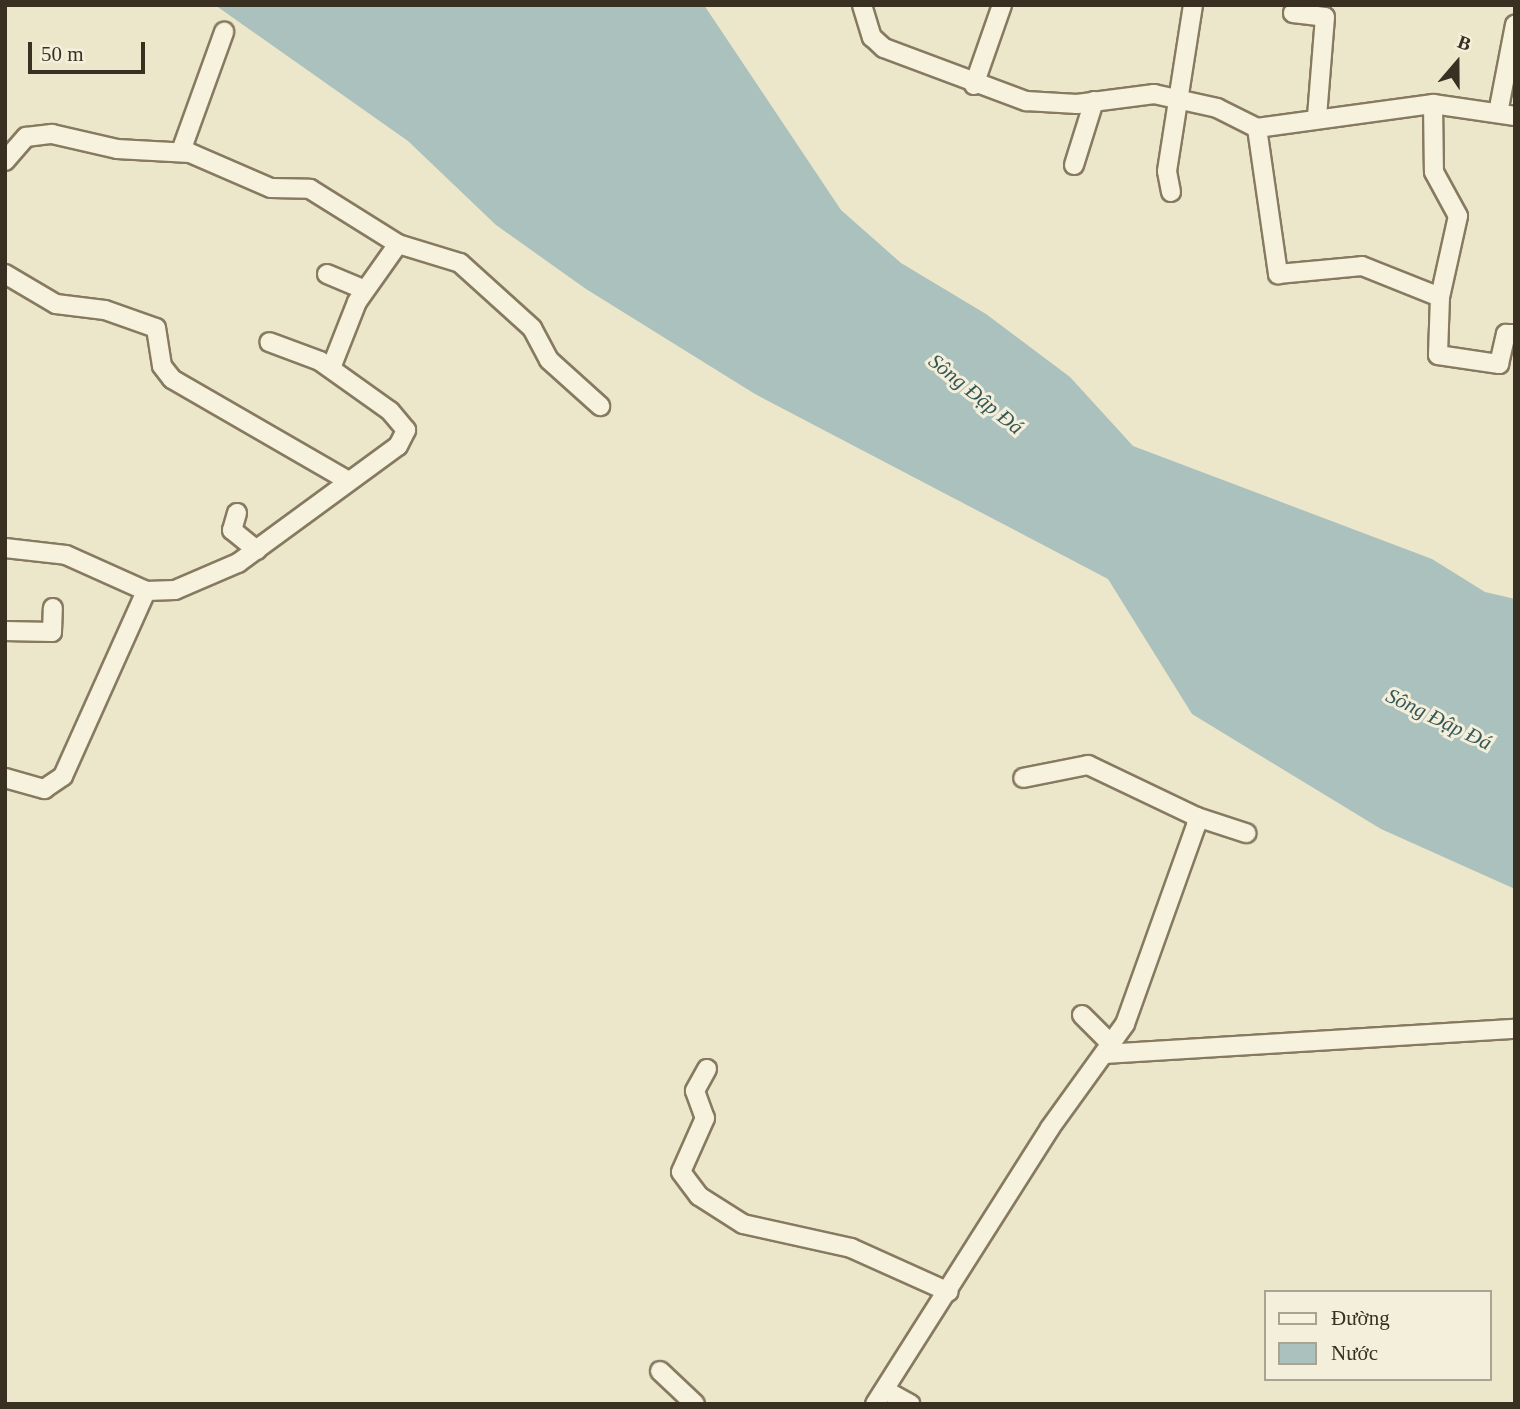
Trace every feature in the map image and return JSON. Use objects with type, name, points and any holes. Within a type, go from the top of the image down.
[{"type":"street","points":[[862,5],[872,37],[884,48],[974,85],[1026,102],[1094,101],[1154,94],[1179,98],[1257,128],[1317,116],[1433,104],[1506,114],[1514,34]]},
{"type":"street","points":[[974,85],[1002,5]]},
{"type":"street","points":[[1171,192],[1179,98],[1194,5]]},
{"type":"street","points":[[1293,13],[1325,18],[1317,116]]},
{"type":"street","points":[[181,151],[224,32]]},
{"type":"street","points":[[1074,165],[1094,101]]},
{"type":"street","points":[[1433,104],[1434,172],[1458,216],[1440,297],[1440,357],[1499,364],[1505,336],[1515,334]]},
{"type":"street","points":[[1257,128],[1278,274],[1362,266],[1440,297]]},
{"type":"street","points":[[5,160],[22,140],[44,134],[98,147],[181,151],[271,188],[310,189],[398,244],[452,259],[473,273],[532,328],[549,360],[600,406]]},
{"type":"street","points":[[331,368],[365,290],[398,244]]},
{"type":"street","points":[[5,274],[56,304],[105,310],[156,328],[162,366],[172,379],[347,480]]},
{"type":"street","points":[[327,274],[365,290]]},
{"type":"street","points":[[5,548],[66,555],[146,592],[187,586],[257,550],[347,480],[398,446],[406,430],[331,368],[269,342]]},
{"type":"street","points":[[237,513],[232,530],[257,550]]},
{"type":"street","points":[[5,778],[44,789],[64,776],[146,592]]},
{"type":"street","points":[[5,631],[52,632],[53,608]]},
{"type":"street","points":[[1023,778],[1088,765],[1197,817],[1246,833]]},
{"type":"street","points":[[910,1404],[880,1397],[949,1292],[1050,1128],[1108,1049],[1135,1002],[1197,817]]},
{"type":"street","points":[[1083,1016],[1108,1049]]},
{"type":"street","points":[[1108,1049],[1515,1029]]},
{"type":"street","points":[[707,1069],[695,1091],[705,1118],[681,1172],[699,1196],[743,1224],[850,1248],[949,1292]]},
{"type":"street","points":[[660,1371],[695,1404]]},
{"type":"water","name":"Sông Đập Đá","points":[[215,5],[704,5],[841,210],[901,263],[986,314],[1070,377],[1133,446],[1432,559],[1485,592],[1515,599],[1515,889],[1381,829],[1192,714],[1108,579],[755,394],[586,289],[496,225],[408,141]]}]
